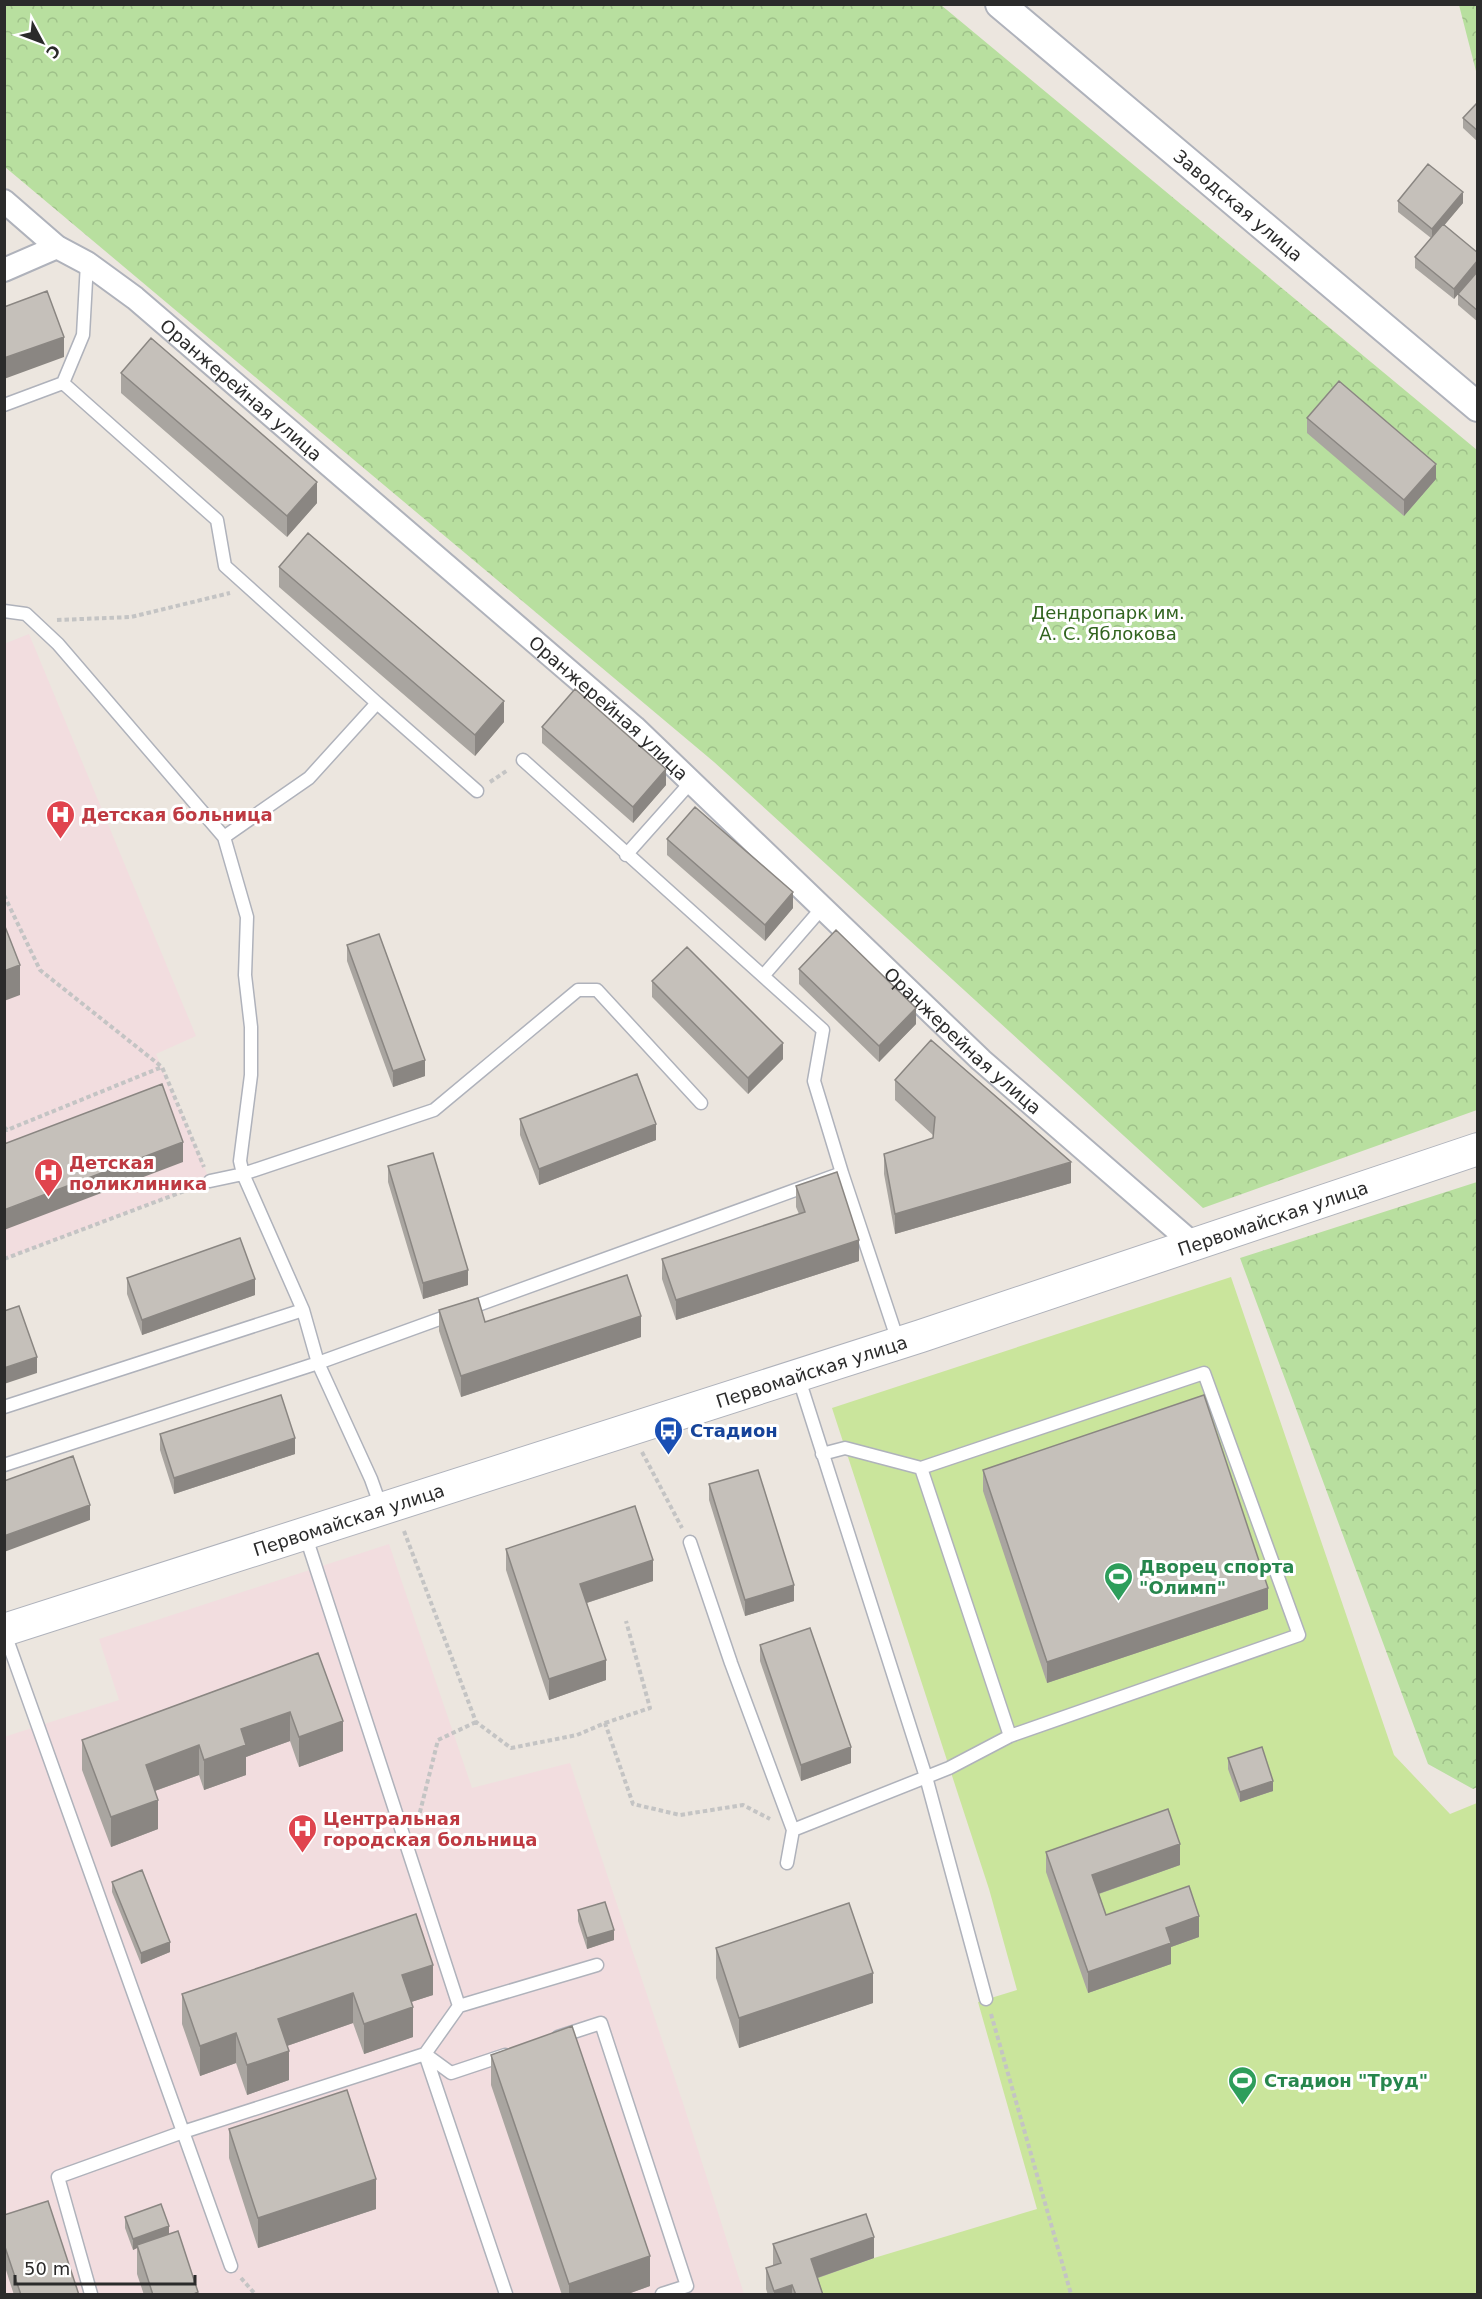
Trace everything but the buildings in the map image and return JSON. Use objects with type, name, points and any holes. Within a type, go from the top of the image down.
[{"type":"main road","name":"Первомайская улица","points":[[4,1630],[898,1343],[1478,1149]]},
{"type":"street","name":"Заводская улица","points":[[1000,4],[1478,407]]},
{"type":"street","name":"Оранжерейная улица","points":[[4,201],[57,247],[87,263],[135,298],[634,727],[981,1060],[1192,1243]]},
{"type":"street","points":[[4,270],[57,247]]},
{"type":"lane","points":[[4,405],[63,383],[83,335],[87,263]]},
{"type":"lane","points":[[63,383],[217,520],[225,566],[477,791]]},
{"type":"lane","points":[[4,610],[26,614],[58,644],[224,837],[247,917],[245,975],[251,1027],[251,1075],[240,1161],[243,1174],[303,1310],[318,1363],[371,1479],[381,1508]]},
{"type":"lane","points":[[224,837],[309,778],[378,703]]},
{"type":"lane","points":[[523,760],[823,1030],[814,1081],[898,1343]]},
{"type":"lane","points":[[626,855],[691,782]]},
{"type":"lane","points":[[763,976],[822,908]]},
{"type":"lane","points":[[210,1181],[243,1174],[434,1110],[578,990],[597,990],[701,1103]]},
{"type":"lane","points":[[4,1465],[318,1363],[842,1173]]},
{"type":"lane","points":[[4,1407],[303,1310]]},
{"type":"lane","points":[[793,1830],[949,1768],[1010,1736],[1299,1635],[1204,1373],[921,1468],[845,1448],[822,1454]]},
{"type":"lane","points":[[798,1375],[926,1777],[986,1999]]},
{"type":"lane","points":[[921,1468],[1010,1736]]},
{"type":"lane","points":[[305,1533],[459,2006]]},
{"type":"lane","points":[[690,1542],[731,1663],[793,1830],[787,1863]]},
{"type":"lane","points":[[4,1630],[231,2265]]},
{"type":"lane","points":[[91,2295],[58,2177],[183,2132],[424,2055],[459,2006],[597,1965]]},
{"type":"lane","points":[[547,2041],[601,2023],[687,2286],[663,2295]]},
{"type":"lane","points":[[424,2055],[452,2073],[515,2052]]},
{"type":"lane","points":[[424,2055],[506,2295]]},
{"type":"path","points":[[26,614],[40,621],[131,617],[249,588]]},
{"type":"path","points":[[477,791],[523,760]]},
{"type":"path","points":[[4,896],[40,970],[162,1067],[210,1181],[4,1259]]},
{"type":"path","points":[[4,1127],[7,1130],[162,1067]]},
{"type":"path","points":[[615,1434],[642,1453],[690,1542]]},
{"type":"path","points":[[404,1531],[476,1722],[511,1748],[577,1735],[650,1708],[626,1621]]},
{"type":"path","points":[[410,1853],[438,1740],[476,1722]]},
{"type":"path","points":[[605,1723],[633,1804],[680,1815],[742,1805],[793,1830]]},
{"type":"path","points":[[986,1999],[1071,2295]]},
{"type":"shaded area","name":"Детская больница","points":[[29,634],[196,1036],[156,1054],[210,1181],[5,1259],[4,644]]},
{"type":"shaded area","name":"Центральная городская больница","points":[[389,1544],[472,1788],[570,1763],[744,2294],[5,2294],[4,1737],[119,1700],[99,1639]]},
{"type":"green space","name":"Дендропарк им. А. С. Яблокова","points":[[4,5],[941,5],[1477,450],[1477,1110],[1203,1208],[714,762],[5,167]]},
{"type":"green space","points":[[1459,5],[1477,5],[1477,75]]},
{"type":"green space","points":[[1477,1182],[1478,1787],[1473,1789],[1428,1764],[1240,1258]]},
{"type":"green space","points":[[1231,1277],[1394,1755],[1450,1814],[1477,1803],[1477,2294],[816,2294],[811,2280],[874,2258],[1037,2209],[978,2002],[1017,1990],[989,1889],[832,1408]]},
{"type":"place","name":"Детская больница","points":[[60,840]]},
{"type":"place","name":"Детская поликлиника","points":[[48,1198]]},
{"type":"place","name":"Стадион","points":[[669,1456]]},
{"type":"place","name":"Дворец спорта \"Олимп\"","points":[[1118,1602]]},
{"type":"place","name":"Центральная городская больница","points":[[302,1854]]},
{"type":"place","name":"Стадион \"Труд\"","points":[[1243,2106]]}]
